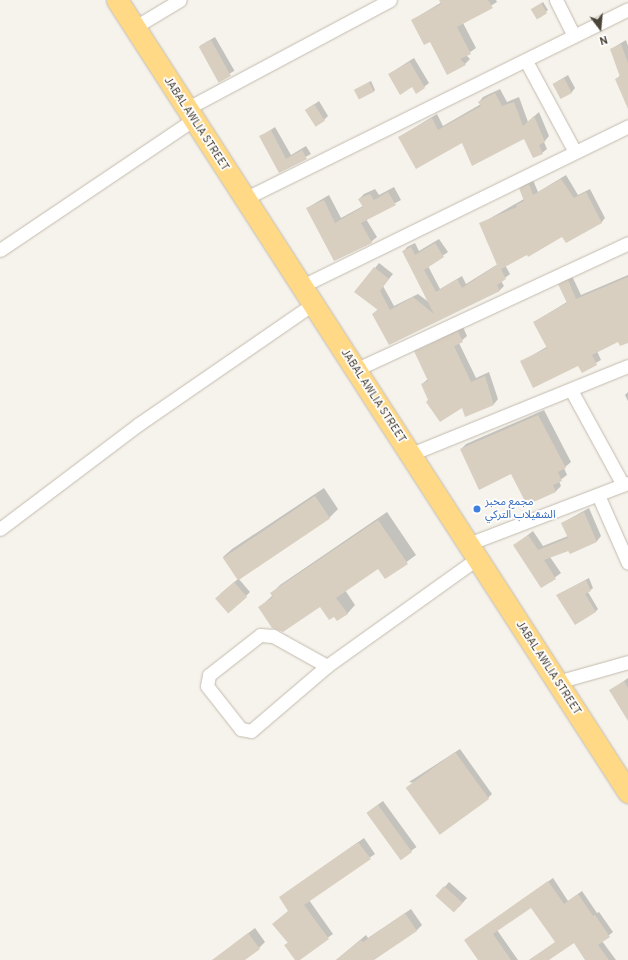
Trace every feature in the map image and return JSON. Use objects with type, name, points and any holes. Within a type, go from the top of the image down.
[{"type":"highway","name":"JABAL AWLIA STREET","points":[[117,0],[628,792]]},
{"type":"street","points":[[135,27],[180,0]]},
{"type":"street","points":[[0,250],[190,115],[390,0]]},
{"type":"street","points":[[556,0],[574,36]]},
{"type":"street","points":[[244,199],[526,61],[628,9]]},
{"type":"street","points":[[526,61],[575,152]]},
{"type":"street","points":[[302,286],[628,126]]},
{"type":"street","points":[[355,370],[628,243]]},
{"type":"street","points":[[0,529],[139,424],[313,304]]},
{"type":"street","points":[[410,454],[628,366]]},
{"type":"street","points":[[327,666],[273,636],[260,635],[209,675],[206,686],[241,729],[251,731],[327,666],[473,551],[626,484],[571,390]]},
{"type":"street","points":[[598,495],[628,563]]},
{"type":"street","points":[[557,682],[628,662]]},
{"type":"building","points":[[439,0],[488,0],[493,8],[457,27],[471,54],[460,59],[466,65],[447,75],[430,42],[424,45],[411,20],[441,4]]},
{"type":"building","points":[[541,3],[547,13],[537,19],[531,9]]},
{"type":"building","points":[[211,40],[231,76],[219,83],[199,47]]},
{"type":"building","points":[[621,44],[628,63],[628,109],[615,79],[620,77],[610,49]]},
{"type":"building","points":[[410,62],[425,88],[416,94],[412,87],[400,95],[388,74]]},
{"type":"building","points":[[564,78],[572,93],[561,99],[553,84]]},
{"type":"building","points":[[369,82],[374,92],[359,100],[354,90]]},
{"type":"building","points":[[495,93],[502,106],[514,102],[523,126],[534,116],[545,142],[539,145],[543,154],[533,158],[524,139],[472,166],[462,143],[416,169],[398,137],[432,118],[438,130],[481,106],[478,102]]},
{"type":"building","points":[[314,104],[325,121],[316,127],[305,110]]},
{"type":"building","points":[[271,130],[286,159],[302,150],[307,159],[279,173],[259,136]]},
{"type":"building","points":[[561,179],[574,198],[586,192],[602,223],[566,243],[562,237],[528,257],[527,255],[501,269],[506,279],[497,285],[500,291],[389,345],[372,314],[378,310],[354,292],[374,267],[389,279],[380,291],[390,310],[413,297],[434,314],[402,251],[411,247],[415,255],[435,243],[444,257],[424,270],[436,292],[457,279],[462,288],[497,265],[479,223],[517,207],[516,205],[524,201],[519,188],[529,184],[533,195]]},
{"type":"building","points":[[388,192],[396,205],[361,223],[372,243],[334,261],[306,208],[324,200],[335,223],[363,207],[358,199],[370,194],[374,200]]},
{"type":"building","points":[[628,277],[628,343],[620,346],[618,342],[592,355],[597,365],[582,373],[578,366],[533,388],[520,361],[547,348],[533,322],[567,303],[558,284],[568,280],[576,299]]},
{"type":"building","points":[[458,331],[463,342],[454,346],[471,382],[485,376],[494,405],[465,417],[462,408],[440,422],[426,402],[428,400],[421,384],[428,381],[414,351]]},
{"type":"building","points":[[538,415],[566,468],[558,472],[562,481],[553,485],[556,492],[527,505],[511,474],[479,490],[460,449]]},
{"type":"building","points":[[315,496],[330,518],[238,580],[223,558]]},
{"type":"building","points":[[584,512],[597,542],[570,554],[568,551],[544,560],[556,579],[541,588],[513,545],[528,535],[538,550],[568,538],[561,523]]},
{"type":"building","points":[[378,520],[408,564],[385,579],[378,569],[336,598],[348,614],[337,621],[334,617],[329,620],[320,607],[283,632],[272,628],[258,607],[273,597],[270,593]]},
{"type":"building","points":[[586,580],[591,591],[585,594],[596,612],[575,625],[556,595]]},
{"type":"building","points":[[234,582],[247,597],[228,613],[215,598]]},
{"type":"building","points":[[624,681],[628,688],[628,721],[609,690]]},
{"type":"building","points":[[455,752],[489,799],[440,835],[406,788]]},
{"type":"building","points":[[378,805],[412,852],[401,860],[367,813]]},
{"type":"building","points":[[358,842],[371,859],[304,905],[329,939],[300,960],[295,960],[284,945],[288,943],[272,924],[288,911],[279,897]]},
{"type":"building","points":[[548,881],[564,904],[578,894],[593,916],[595,915],[610,937],[598,945],[609,960],[585,960],[574,943],[549,960],[529,960],[555,942],[531,908],[493,934],[511,960],[478,960],[464,940]]},
{"type":"building","points":[[444,886],[463,903],[454,912],[435,896]]},
{"type":"building","points":[[405,913],[417,931],[374,960],[336,960],[361,940],[363,942]]},
{"type":"building","points":[[248,933],[260,949],[245,960],[212,960]]},
{"type":"place","name":"مجمع مخبز الشقيلاب التركي","points":[[477,509]]}]
